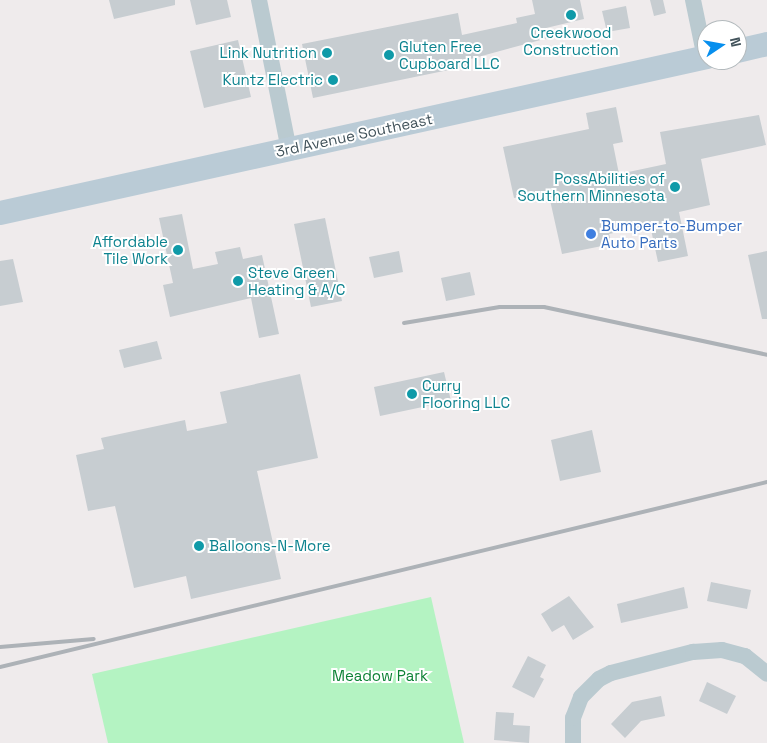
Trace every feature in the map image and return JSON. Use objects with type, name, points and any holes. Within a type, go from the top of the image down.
[{"type":"main road","points":[[747,49],[767,44]]},
{"type":"main road","name":"3rd Avenue Southeast","points":[[0,213],[697,60]]},
{"type":"street","points":[[259,0],[289,150]]},
{"type":"street","points":[[693,0],[697,20]]},
{"type":"street","points":[[573,743],[575,712],[593,685],[611,673],[663,659],[722,650],[745,656],[767,674]]},
{"type":"green space","name":"Meadow Park","points":[[431,597],[464,743],[108,743],[92,674]]},
{"type":"building","points":[[109,0],[175,0],[175,5],[114,19]]},
{"type":"building","points":[[190,0],[227,0],[231,17],[196,25]]},
{"type":"building","points":[[532,0],[580,0],[584,19],[546,28],[548,38],[467,60],[468,66],[313,98],[302,44],[458,13],[462,35],[517,23],[516,18],[535,14]]},
{"type":"building","points":[[650,0],[663,0],[666,13],[654,16]]},
{"type":"building","points":[[626,6],[630,28],[607,32],[602,11]]},
{"type":"building","points":[[238,40],[251,97],[204,108],[190,51]]},
{"type":"building","points":[[616,107],[623,142],[613,144],[619,174],[666,164],[660,132],[759,115],[766,145],[701,159],[710,205],[679,212],[688,256],[658,262],[650,225],[609,234],[612,244],[562,254],[548,191],[514,198],[503,147],[589,129],[586,113]]},
{"type":"building","points":[[182,214],[193,269],[218,264],[215,252],[240,247],[243,259],[262,255],[279,334],[259,338],[251,298],[170,317],[163,285],[173,283],[159,218]]},
{"type":"building","points":[[325,218],[342,301],[311,307],[294,224]]},
{"type":"building","points":[[399,251],[403,272],[374,278],[369,257]]},
{"type":"building","points":[[767,251],[767,319],[762,319],[748,255]]},
{"type":"building","points":[[13,259],[23,302],[0,306],[0,261]]},
{"type":"building","points":[[470,272],[475,295],[446,301],[441,278]]},
{"type":"building","points":[[157,341],[162,359],[124,368],[119,350]]},
{"type":"building","name":"Curry Flooring LLC","points":[[444,372],[451,401],[380,416],[374,387]]},
{"type":"building","points":[[300,374],[318,458],[257,471],[281,579],[191,599],[186,576],[134,588],[115,506],[88,511],[76,455],[104,449],[101,438],[185,420],[187,431],[227,423],[220,392]]},
{"type":"building","points":[[592,430],[601,472],[560,481],[551,440]]},
{"type":"building","points":[[711,582],[751,590],[747,609],[707,601]]},
{"type":"building","points":[[684,587],[688,608],[621,623],[617,604]]},
{"type":"building","points":[[569,596],[594,627],[573,640],[564,625],[552,632],[541,614]]},
{"type":"building","points":[[528,656],[546,665],[540,677],[544,679],[534,698],[512,687]]},
{"type":"building","points":[[707,682],[736,696],[727,714],[699,701]]},
{"type":"building","points":[[661,696],[665,716],[641,721],[625,738],[611,724],[632,702]]},
{"type":"building","points":[[496,712],[514,713],[513,725],[530,726],[529,743],[494,740]]},
{"type":"railway","points":[[404,323],[500,307],[544,307],[767,355]]},
{"type":"railway","points":[[0,667],[767,482]]},
{"type":"railway","points":[[0,647],[94,639]]},
{"type":"place","name":"Creekwood Construction","points":[[571,15]]},
{"type":"place","name":"Link Nutrition","points":[[327,53]]},
{"type":"place","name":"Gluten Free Cupboard LLC","points":[[389,55]]},
{"type":"place","name":"Kuntz Electric","points":[[333,80]]},
{"type":"place","name":"PossAbilities of Southern Minnesota","points":[[675,187]]},
{"type":"place","name":"Bumper-to-Bumper Auto Parts","points":[[591,234]]},
{"type":"place","name":"Affordable Tile Work","points":[[178,250]]},
{"type":"place","name":"Steve Green Heating & A/C","points":[[238,281]]},
{"type":"place","name":"Curry Flooring LLC","points":[[412,394]]},
{"type":"place","name":"Balloons-N-More","points":[[199,546]]}]
